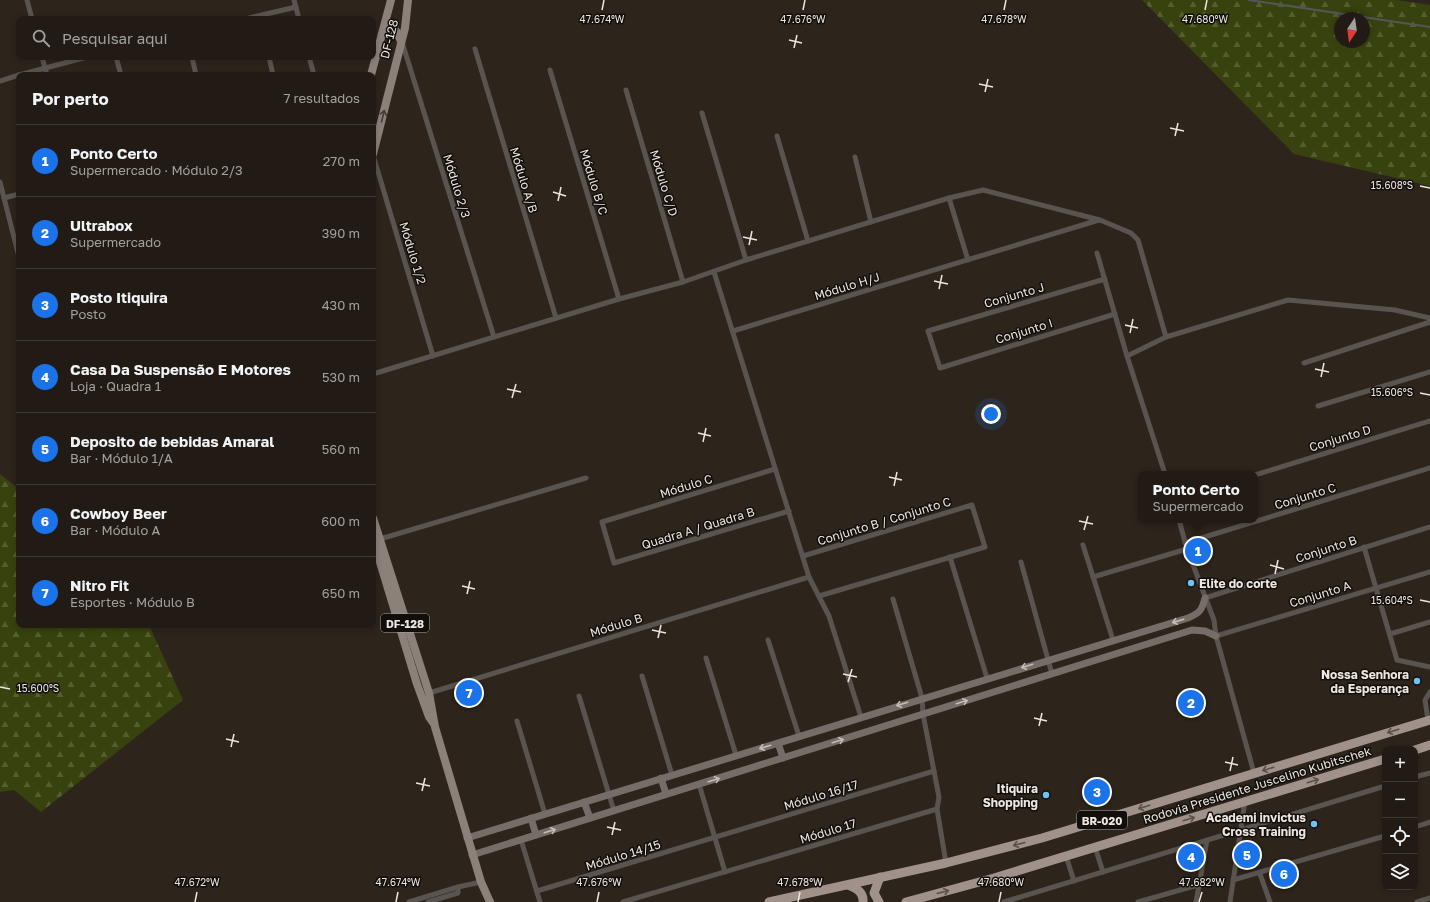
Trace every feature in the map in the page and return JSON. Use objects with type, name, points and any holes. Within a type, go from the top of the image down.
[{"type":"highway","name":"Rodovia Presidente Juscelino Kubitschek","points":[[769,902],[946,864],[1042,838],[1429,720]]},
{"type":"highway","points":[[1418,749],[1430,745]]},
{"type":"highway","name":"Rodovia Presidente Juscelino Kubitschek","points":[[906,902],[1066,856],[1382,760]]},
{"type":"highway","points":[[879,902],[874,893],[880,877]]},
{"type":"highway","points":[[848,885],[860,892],[864,902]]},
{"type":"main road","name":"DF-128","points":[[376,56],[391,0]]},
{"type":"main road","name":"DF-128","points":[[376,142],[408,16],[408,0]]},
{"type":"main road","points":[[382,34],[388,30],[396,31],[402,41]]},
{"type":"main road","name":"DF-128","points":[[372,72],[375,60]]},
{"type":"main road","name":"DF-128","points":[[376,539],[391,578],[429,693],[436,727],[467,838],[486,898],[490,902]]},
{"type":"main road","name":"DF-128","points":[[376,539],[388,590],[410,660],[426,710],[436,727]]},
{"type":"main road","points":[[388,590],[391,578]]},
{"type":"main road","points":[[410,660],[418,663]]},
{"type":"main road","points":[[418,684],[429,693],[426,710]]},
{"type":"street","points":[[27,0],[31,16]]},
{"type":"street","points":[[294,0],[298,16]]},
{"type":"street","points":[[263,16],[296,7]]},
{"type":"street","name":"Módulo 2/3","points":[[402,41],[494,337]]},
{"type":"street","name":"Módulo A/B","points":[[475,49],[556,318]]},
{"type":"street","points":[[43,60],[46,72]]},
{"type":"street","points":[[29,72],[74,60]]},
{"type":"street","points":[[117,60],[120,72]]},
{"type":"street","points":[[193,60],[195,72]]},
{"type":"street","points":[[270,60],[272,72]]},
{"type":"street","points":[[310,60],[313,72]]},
{"type":"street","name":"Módulo B/C","points":[[550,70],[619,298]]},
{"type":"street","points":[[0,81],[16,76]]},
{"type":"street","name":"Módulo C/D","points":[[626,90],[683,282]]},
{"type":"street","points":[[702,113],[746,260]]},
{"type":"street","points":[[777,136],[808,241]]},
{"type":"street","points":[[855,157],[871,222]]},
{"type":"street","name":"Módulo 1/2","points":[[376,164],[433,356]]},
{"type":"street","points":[[0,182],[16,245]]},
{"type":"street","points":[[376,373],[619,298],[683,282],[746,260],[949,198],[983,190],[1100,220],[1131,233],[1138,240],[1166,337]]},
{"type":"street","points":[[4,198],[16,195]]},
{"type":"street","points":[[949,198],[968,260]]},
{"type":"street","name":"Módulo H/J","points":[[732,331],[1100,220]]},
{"type":"street","points":[[1097,253],[1127,356],[1164,471]]},
{"type":"street","points":[[714,272],[802,556],[809,577],[829,616],[861,717]]},
{"type":"street","name":"Conjunto J","points":[[940,368],[928,331],[1105,279]]},
{"type":"street","points":[[1127,356],[1166,337],[1288,300],[1395,310],[1430,318]]},
{"type":"street","name":"Conjunto I","points":[[940,368],[1115,314]]},
{"type":"street","points":[[1304,363],[1430,322]]},
{"type":"street","points":[[1318,406],[1430,372]]},
{"type":"street","name":"Conjunto D","points":[[1258,474],[1430,420]]},
{"type":"street","name":"Conjunto C","points":[[1258,521],[1430,468]]},
{"type":"street","name":"Módulo C","points":[[614,564],[602,522],[775,469]]},
{"type":"street","points":[[376,539],[586,478]]},
{"type":"street","name":"Conjunto B / Conjunto C","points":[[802,556],[972,505],[985,547],[950,557]]},
{"type":"street","name":"Quadra A / Quadra B","points":[[614,564],[788,511]]},
{"type":"street","points":[[1180,523],[1187,549],[1214,620],[1216,636],[1254,773]]},
{"type":"street","name":"Conjunto C","points":[[1185,543],[1250,523]]},
{"type":"street","name":"Conjunto B","points":[[1205,598],[1430,527]]},
{"type":"street","points":[[1083,545],[1113,640]]},
{"type":"street","points":[[1364,547],[1397,660],[1430,667]]},
{"type":"street","points":[[1093,577],[1187,549]]},
{"type":"street","points":[[819,596],[950,557],[987,678]]},
{"type":"street","points":[[1021,562],[1052,674]]},
{"type":"street","name":"Conjunto A","points":[[1216,636],[1430,572]]},
{"type":"street","name":"Módulo B","points":[[429,693],[809,577]]},
{"type":"street","points":[[467,838],[1198,614],[1202,610],[1205,598]]},
{"type":"street","points":[[893,600],[922,698],[923,714],[939,797],[937,808],[946,864]]},
{"type":"street","points":[[1390,634],[1430,622]]},
{"type":"street","points":[[472,855],[1192,630],[1205,631],[1216,636]]},
{"type":"street","points":[[768,640],[798,736]]},
{"type":"street","points":[[706,658],[736,755]]},
{"type":"street","points":[[642,676],[672,775]]},
{"type":"street","points":[[1429,720],[1425,700],[1430,692]]},
{"type":"street","points":[[579,696],[614,811]]},
{"type":"street","points":[[517,721],[545,814]]},
{"type":"street","points":[[778,742],[783,758]]},
{"type":"street","name":"Módulo 16/17","points":[[715,837],[934,771]]},
{"type":"street","points":[[1418,776],[1430,773]]},
{"type":"street","points":[[661,778],[666,794]]},
{"type":"street","points":[[699,784],[724,872]]},
{"type":"street","points":[[1004,902],[1020,900],[1074,881],[1382,787]]},
{"type":"street","points":[[584,802],[590,818]]},
{"type":"street","points":[[1230,902],[1245,802]]},
{"type":"street","name":"Módulo 17","points":[[623,902],[937,808]]},
{"type":"street","points":[[531,818],[536,835]]},
{"type":"street","points":[[1418,826],[1430,822]]},
{"type":"street","name":"Módulo 14/15","points":[[537,891],[715,837]]},
{"type":"street","points":[[1233,880],[1260,874],[1382,837]]},
{"type":"street","points":[[521,840],[540,902]]},
{"type":"street","points":[[1196,902],[1207,840]]},
{"type":"street","points":[[1095,847],[1103,872]]},
{"type":"street","points":[[1066,856],[1074,881]]},
{"type":"street","points":[[1260,874],[1270,902]]},
{"type":"street","points":[[409,902],[458,887],[481,882]]},
{"type":"street","points":[[1138,902],[1198,885]]},
{"type":"street","points":[[428,902],[458,893],[458,887]]},
{"type":"street","points":[[1417,902],[1430,898]]},
{"type":"green space","points":[[1142,0],[1397,0],[1430,5],[1430,186],[1294,154]]},
{"type":"green space","points":[[0,474],[16,487],[16,628],[150,628],[183,700],[41,812],[14,790],[0,792]]},
{"type":"waterway","points":[[1249,0],[1430,27]]},
{"type":"place","name":"Ponto Certo","points":[[1198,551]]},
{"type":"place","name":"Elite do corte","points":[[1191,583]]},
{"type":"place","name":"Nossa Senhora da Esperança","points":[[1417,681]]},
{"type":"place","name":"Nitro Fit","points":[[469,693]]},
{"type":"place","name":"Ultrabox","points":[[1191,703]]},
{"type":"place","name":"Posto Itiquira","points":[[1097,792]]},
{"type":"place","name":"Itiquira Shopping","points":[[1046,795]]},
{"type":"place","name":"Academi invictus Cross Training","points":[[1314,824]]},
{"type":"place","name":"Deposito de bebidas Amaral","points":[[1247,855]]},
{"type":"place","name":"Casa Da Suspensão E Motores","points":[[1191,857]]},
{"type":"place","name":"Cowboy Beer","points":[[1284,874]]}]
